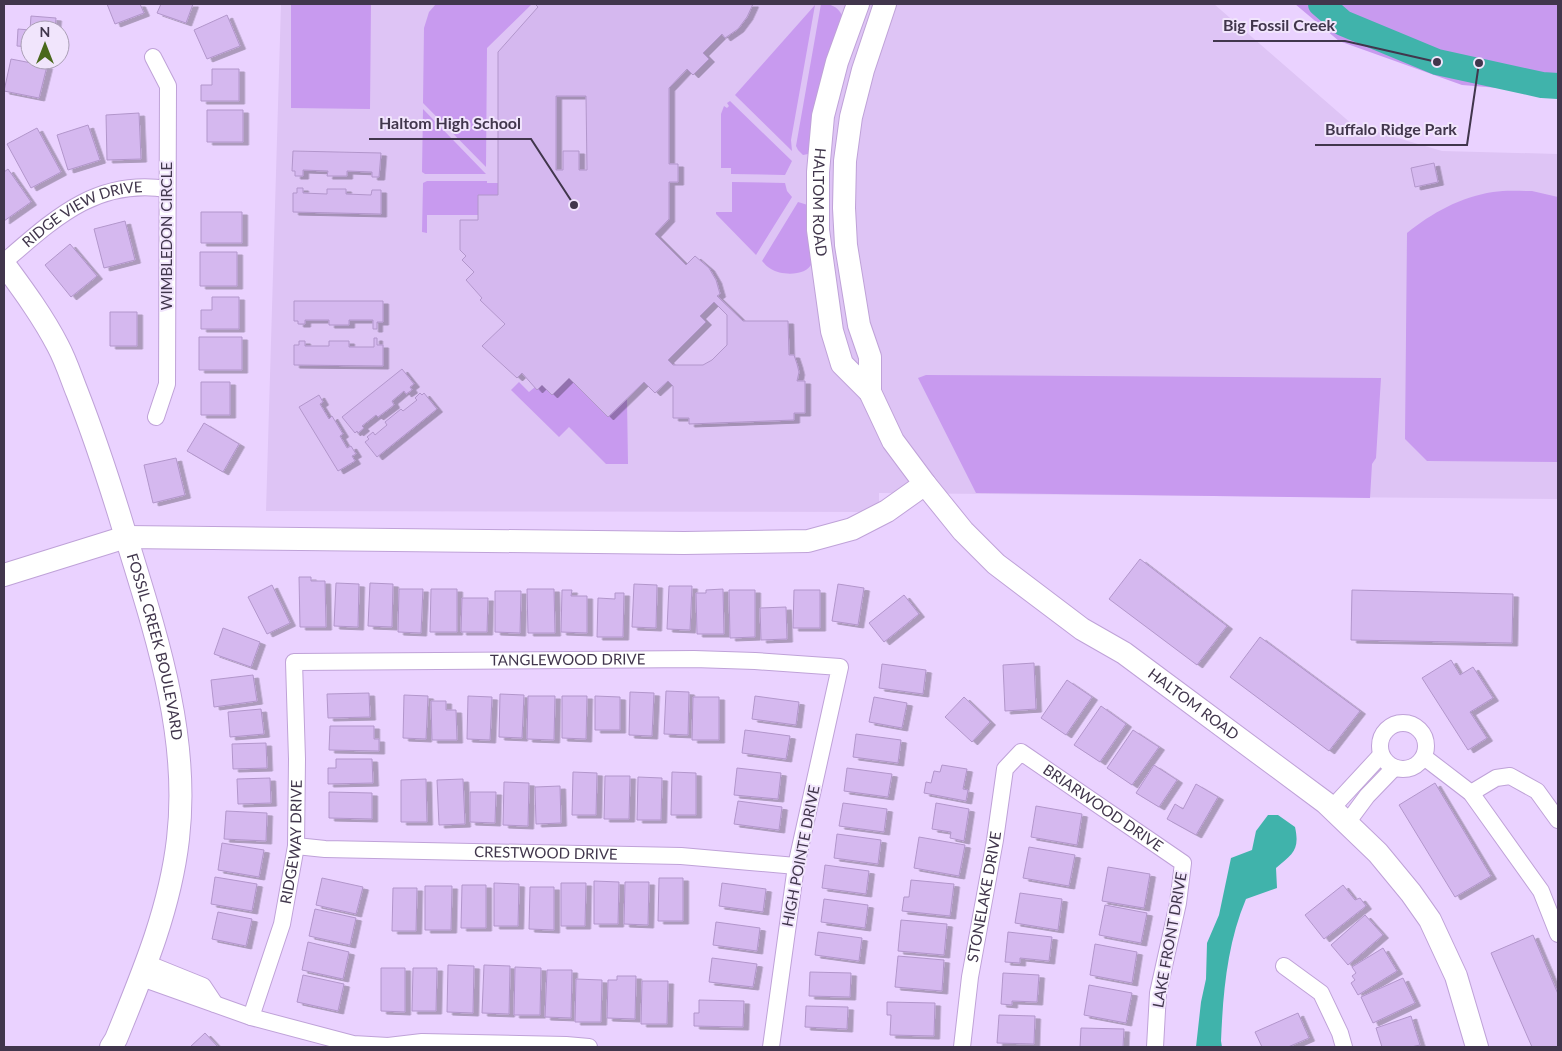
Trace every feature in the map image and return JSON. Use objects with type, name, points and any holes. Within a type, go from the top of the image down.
[{"type":"main road","name":"HALTOM ROAD","points":[[858,4],[837,62],[824,116],[818,172],[818,230],[832,331],[842,364],[870,392],[893,441],[925,484],[996,564],[1082,629],[1124,653],[1339,816],[1378,853],[1411,893],[1430,920],[1456,976],[1477,1047]]},
{"type":"main road","name":"HALTOM ROAD","points":[[870,392],[870,357],[860,325],[845,236],[844,208],[845,161],[851,118],[878,6]]},
{"type":"main road","name":"FOSSIL CREEK BOULEVARD","points":[[4,263],[36,306],[60,348],[97,444],[168,682],[179,752],[180,806],[178,839],[170,884],[159,931],[146,970],[111,1047]]},
{"type":"main road","points":[[825,285],[853,283]]},
{"type":"main road","points":[[4,575],[126,537],[684,543],[808,541],[852,529],[887,511],[925,484]]},
{"type":"street","name":"WIMBLEDON CIRCLE","points":[[153,57],[168,86],[167,384],[156,417]]},
{"type":"street","name":"RIDGE VIEW DRIVE","points":[[4,263],[51,222],[82,202],[118,189],[156,187],[167,189]]},
{"type":"street","name":"TANGLEWOOD DRIVE","points":[[294,662],[694,660],[755,661],[840,667]]},
{"type":"street","name":"RIDGEWAY DRIVE","points":[[251,1017],[282,924],[296,846],[297,759],[294,662]]},
{"type":"street","name":"HIGH POINTE DRIVE","points":[[771,1047],[796,866],[840,667]]},
{"type":"street","points":[[1408,723],[1415,726],[1422,731],[1426,739],[1427,747],[1424,757],[1414,767],[1402,770],[1394,768],[1381,755],[1380,746],[1383,734],[1396,724],[1408,723]]},
{"type":"street","name":"BRIARWOOD DRIVE","points":[[1021,752],[1183,863]]},
{"type":"street","name":"STONELAKE DRIVE","points":[[962,1047],[970,977],[995,840],[1005,769],[1021,752]]},
{"type":"street","points":[[1339,816],[1381,755]]},
{"type":"street","points":[[1424,757],[1471,793],[1541,891],[1558,934]]},
{"type":"street","points":[[1339,816],[1367,796],[1394,768]]},
{"type":"street","points":[[1471,793],[1496,778],[1510,776],[1537,791],[1558,820]]},
{"type":"street","name":"CRESTWOOD DRIVE","points":[[296,846],[566,855],[681,856],[796,866]]},
{"type":"street","name":"LAKE FRONT DRIVE","points":[[1155,1047],[1158,994],[1178,903],[1183,863]]},
{"type":"street","points":[[1284,966],[1321,993],[1340,1033],[1344,1047]]},
{"type":"street","points":[[146,970],[150,980],[251,1017],[353,1044],[388,1047],[422,1042],[589,1047]]},
{"type":"shaded area","points":[[281,4],[1214,4],[1353,125],[1442,151],[1558,154],[1558,499],[879,493],[879,512],[266,511]]},
{"type":"shaded area","points":[[291,4],[371,4],[370,109],[291,108]]},
{"type":"shaded area","points":[[436,4],[532,4],[487,48],[486,167],[423,103],[424,28],[429,12]]},
{"type":"shaded area","points":[[821,4],[833,6],[842,15],[813,153],[803,155],[796,146]]},
{"type":"shaded area","points":[[1295,4],[1558,4],[1558,93],[1462,85],[1339,41]]},
{"type":"shaded area","points":[[815,5],[791,140],[792,151],[735,95]]},
{"type":"shaded area","points":[[730,101],[792,161],[785,175],[731,174],[731,168],[721,168],[721,114],[724,106],[727,108],[729,106],[727,103]]},
{"type":"shaded area","points":[[423,109],[486,174],[425,174],[422,172]]},
{"type":"shaded area","points":[[427,181],[487,181],[487,183],[498,183],[498,195],[478,215],[427,215],[427,233],[422,232],[423,183]]},
{"type":"shaded area","points":[[732,182],[785,183],[787,191],[792,197],[756,255],[716,214],[716,212],[732,212]]},
{"type":"shaded area","points":[[1498,191],[1532,191],[1558,197],[1558,462],[1427,461],[1405,439],[1407,233],[1436,213],[1469,198]]},
{"type":"shaded area","points":[[798,202],[811,206],[812,263],[805,270],[794,274],[781,273],[768,267],[762,261]]},
{"type":"shaded area","points":[[926,375],[1381,378],[1376,458],[1372,464],[1370,498],[976,493],[918,378]]},
{"type":"shaded area","points":[[569,378],[608,417],[627,399],[628,464],[606,464],[569,427],[559,437],[511,390],[519,382],[529,392],[535,387],[537,390],[542,385],[552,395]]},
{"type":"shaded area","points":[[1268,815],[1278,815],[1295,827],[1296,846],[1291,855],[1276,868],[1277,888],[1246,899],[1234,933],[1227,969],[1222,1023],[1222,1047],[1196,1047],[1201,1002],[1206,979],[1207,943],[1219,915],[1231,858],[1252,850],[1256,831]]},
{"type":"building","points":[[107,4],[140,4],[144,13],[115,24]]},
{"type":"building","points":[[161,4],[193,4],[186,23],[157,13]]},
{"type":"building","points":[[535,4],[753,4],[747,17],[738,29],[725,38],[722,34],[703,53],[709,59],[693,75],[687,69],[669,88],[669,164],[678,164],[678,182],[669,182],[669,219],[655,234],[686,265],[695,256],[709,268],[716,280],[720,294],[717,296],[743,321],[788,321],[789,355],[794,355],[797,364],[799,372],[797,381],[805,381],[805,413],[794,413],[794,420],[689,424],[689,418],[673,418],[673,386],[668,381],[655,393],[644,382],[608,417],[569,378],[552,395],[542,385],[537,390],[522,373],[517,378],[482,346],[505,324],[480,300],[482,298],[466,280],[474,272],[462,260],[466,256],[460,250],[460,220],[478,220],[478,195],[498,195],[498,52],[538,7]],"holes":[[[556,96],[586,96],[587,170],[579,170],[579,151],[563,151],[563,170],[556,170]],[[714,302],[727,315],[727,345],[712,360],[703,365],[673,365],[668,360],[706,322],[700,316]]]},
{"type":"building","points":[[227,15],[240,46],[207,59],[194,30]]},
{"type":"building","points":[[31,16],[56,18],[56,20],[31,20]]},
{"type":"building","points":[[18,29],[20,29],[20,46],[17,46]]},
{"type":"building","points":[[11,59],[20,61],[20,70],[46,70],[39,98],[4,91]]},
{"type":"building","points":[[212,69],[239,69],[239,101],[201,101],[201,85],[212,85]]},
{"type":"building","points":[[207,110],[243,110],[243,142],[207,142]]},
{"type":"building","points":[[139,113],[141,159],[107,160],[106,115]]},
{"type":"building","points":[[88,125],[100,160],[68,170],[57,135]]},
{"type":"building","points":[[37,128],[61,172],[31,188],[7,144]]},
{"type":"building","points":[[293,151],[381,153],[379,177],[372,177],[372,172],[347,171],[347,176],[327,176],[328,171],[303,170],[303,176],[295,176],[295,171],[292,171]]},
{"type":"building","points":[[1434,163],[1438,182],[1415,187],[1411,168]]},
{"type":"building","points":[[8,169],[31,202],[4,221],[4,172]]},
{"type":"building","points":[[297,188],[303,188],[303,193],[327,194],[327,189],[346,189],[346,194],[371,195],[372,190],[381,190],[381,214],[293,212],[293,193],[297,193]]},
{"type":"building","points":[[201,212],[242,212],[242,243],[201,243]]},
{"type":"building","points":[[125,221],[135,260],[104,268],[94,229]]},
{"type":"building","points":[[70,244],[97,276],[71,297],[45,265]]},
{"type":"building","points":[[200,252],[237,252],[237,286],[200,286]]},
{"type":"building","points":[[212,297],[239,297],[239,329],[201,329],[201,310],[212,310]]},
{"type":"building","points":[[294,301],[383,301],[383,322],[377,322],[377,329],[373,329],[373,320],[349,320],[349,325],[329,325],[329,320],[305,320],[305,324],[298,324],[298,321],[294,321]]},
{"type":"building","points":[[110,312],[137,312],[137,346],[110,346]]},
{"type":"building","points":[[199,337],[242,337],[242,370],[199,370]]},
{"type":"building","points":[[374,338],[377,338],[377,345],[383,345],[383,366],[294,365],[294,345],[299,345],[299,341],[305,341],[305,346],[329,346],[329,341],[349,341],[349,347],[374,347]]},
{"type":"building","points":[[402,369],[414,384],[410,387],[412,390],[406,394],[404,391],[392,401],[394,405],[378,417],[376,415],[362,426],[364,428],[355,433],[342,417]]},
{"type":"building","points":[[201,382],[230,382],[230,415],[201,415]]},
{"type":"building","points":[[420,393],[422,395],[424,393],[437,409],[377,457],[365,442],[369,439],[367,437],[373,432],[375,435],[387,425],[385,422],[401,409],[403,411],[417,400],[415,398]]},
{"type":"building","points":[[319,395],[323,402],[320,404],[329,419],[332,416],[343,434],[340,436],[347,448],[351,446],[356,454],[352,456],[355,461],[338,471],[299,407]]},
{"type":"building","points":[[204,423],[239,444],[223,472],[187,451]]},
{"type":"building","points":[[176,458],[185,495],[153,503],[144,465]]},
{"type":"building","points":[[1140,559],[1227,626],[1197,665],[1109,599]]},
{"type":"building","points":[[299,577],[311,577],[311,581],[325,581],[326,627],[300,627]]},
{"type":"building","points":[[336,583],[359,584],[358,627],[334,626]]},
{"type":"building","points":[[370,583],[393,584],[392,627],[368,626]]},
{"type":"building","points":[[634,584],[657,585],[656,628],[632,627]]},
{"type":"building","points":[[838,584],[864,588],[858,625],[832,621]]},
{"type":"building","points":[[272,585],[290,623],[267,634],[248,597]]},
{"type":"building","points":[[669,586],[692,586],[690,630],[667,629]]},
{"type":"building","points":[[399,589],[423,589],[421,633],[398,632]]},
{"type":"building","points":[[431,589],[457,589],[457,632],[430,632]]},
{"type":"building","points":[[527,589],[554,589],[555,633],[528,633]]},
{"type":"building","points":[[723,589],[724,634],[697,634],[696,593],[706,593],[706,590]]},
{"type":"building","points":[[562,590],[572,590],[571,596],[587,596],[587,633],[561,632]]},
{"type":"building","points":[[729,590],[755,590],[755,637],[730,638]]},
{"type":"building","points":[[794,590],[820,590],[820,628],[793,628]]},
{"type":"building","points":[[1352,590],[1513,594],[1512,643],[1351,640]]},
{"type":"building","points":[[495,591],[521,591],[520,633],[495,632]]},
{"type":"building","points":[[615,593],[624,593],[623,637],[597,637],[598,598],[615,599]]},
{"type":"building","points":[[904,595],[919,614],[884,642],[869,623]]},
{"type":"building","points":[[462,598],[488,598],[487,632],[461,632]]},
{"type":"building","points":[[786,607],[787,639],[761,640],[760,608]]},
{"type":"building","points":[[223,628],[260,642],[251,667],[214,654]]},
{"type":"building","points":[[1260,637],[1360,711],[1329,751],[1230,677]]},
{"type":"building","points":[[1451,660],[1460,675],[1473,667],[1493,698],[1470,712],[1487,738],[1468,750],[1422,678]]},
{"type":"building","points":[[1034,663],[1036,709],[1005,711],[1003,665]]},
{"type":"building","points":[[882,664],[926,670],[923,694],[879,688]]},
{"type":"building","points":[[253,675],[257,701],[214,707],[211,680]]},
{"type":"building","points":[[1067,680],[1092,697],[1066,735],[1041,718]]},
{"type":"building","points":[[666,691],[689,692],[688,735],[664,734]]},
{"type":"building","points":[[630,692],[654,693],[652,736],[629,735]]},
{"type":"building","points":[[369,693],[370,717],[328,718],[327,694]]},
{"type":"building","points":[[500,694],[524,695],[522,738],[499,737]]},
{"type":"building","points":[[404,695],[428,696],[426,739],[403,738]]},
{"type":"building","points":[[468,696],[492,697],[490,740],[467,739]]},
{"type":"building","points":[[528,696],[555,696],[554,740],[527,739]]},
{"type":"building","points":[[562,696],[587,696],[586,739],[562,738]]},
{"type":"building","points":[[595,696],[620,697],[620,730],[595,730]]},
{"type":"building","points":[[755,696],[799,702],[796,725],[752,719]]},
{"type":"building","points":[[693,697],[719,697],[719,740],[692,740]]},
{"type":"building","points":[[874,697],[907,703],[902,728],[869,722]]},
{"type":"building","points":[[964,697],[990,722],[972,742],[945,717]]},
{"type":"building","points":[[431,701],[446,701],[446,710],[456,710],[457,740],[432,740]]},
{"type":"building","points":[[1101,706],[1126,724],[1100,762],[1074,745]]},
{"type":"building","points":[[261,709],[264,734],[230,737],[228,712]]},
{"type":"building","points":[[330,726],[374,726],[374,739],[379,739],[379,751],[329,750]]},
{"type":"building","points":[[745,730],[790,736],[786,759],[742,753]]},
{"type":"building","points":[[1133,730],[1159,747],[1132,785],[1107,768]]},
{"type":"building","points":[[856,734],[901,740],[898,763],[853,757]]},
{"type":"building","points":[[266,743],[267,768],[233,769],[232,744]]},
{"type":"building","points":[[336,759],[372,759],[373,783],[328,784],[328,768],[336,768]]},
{"type":"building","points":[[942,765],[967,769],[963,789],[968,790],[966,801],[924,793],[926,782],[931,783],[934,771],[940,772]]},
{"type":"building","points":[[1154,765],[1177,780],[1159,807],[1136,793]]},
{"type":"building","points":[[737,768],[781,773],[778,799],[734,795]]},
{"type":"building","points":[[847,768],[892,774],[888,797],[844,791]]},
{"type":"building","points":[[573,772],[597,773],[596,815],[572,815]]},
{"type":"building","points":[[672,772],[696,773],[696,815],[671,815]]},
{"type":"building","points":[[605,776],[630,776],[629,819],[604,819]]},
{"type":"building","points":[[638,777],[662,778],[661,820],[637,820]]},
{"type":"building","points":[[270,778],[271,803],[238,804],[237,779]]},
{"type":"building","points":[[426,779],[427,822],[401,822],[401,780]]},
{"type":"building","points":[[463,779],[465,824],[439,825],[437,780]]},
{"type":"building","points":[[504,782],[529,783],[528,826],[503,825]]},
{"type":"building","points":[[1435,783],[1491,876],[1455,897],[1399,805]]},
{"type":"building","points":[[1196,784],[1218,797],[1196,835],[1167,819],[1175,804],[1183,809]]},
{"type":"building","points":[[560,786],[561,823],[536,824],[535,787]]},
{"type":"building","points":[[329,792],[372,793],[372,819],[329,818]]},
{"type":"building","points":[[470,792],[496,792],[495,823],[470,822]]},
{"type":"building","points":[[738,801],[782,807],[779,830],[734,824]]},
{"type":"building","points":[[843,803],[887,809],[884,832],[839,826]]},
{"type":"building","points":[[936,803],[969,809],[964,841],[950,838],[951,832],[932,829]]},
{"type":"building","points":[[1036,806],[1082,814],[1077,845],[1031,837]]},
{"type":"building","points":[[226,811],[267,813],[266,841],[224,839]]},
{"type":"building","points":[[837,834],[881,840],[878,864],[834,858]]},
{"type":"building","points":[[919,837],[965,845],[959,876],[914,868]]},
{"type":"building","points":[[222,843],[264,850],[259,877],[218,870]]},
{"type":"building","points":[[1029,847],[1075,855],[1069,886],[1023,878]]},
{"type":"building","points":[[825,865],[869,871],[866,894],[822,888]]},
{"type":"building","points":[[1108,867],[1150,874],[1144,908],[1102,901]]},
{"type":"building","points":[[215,877],[257,884],[252,911],[211,904]]},
{"type":"building","points":[[322,878],[363,887],[356,914],[316,905]]},
{"type":"building","points":[[659,878],[683,878],[683,921],[658,921]]},
{"type":"building","points":[[911,880],[954,884],[950,916],[902,911],[904,897],[909,897]]},
{"type":"building","points":[[594,881],[619,882],[618,924],[594,924]]},
{"type":"building","points":[[625,882],[649,882],[648,925],[624,924]]},
{"type":"building","points":[[494,883],[519,884],[518,926],[494,926]]},
{"type":"building","points":[[561,883],[586,883],[585,926],[561,926]]},
{"type":"building","points":[[722,883],[766,889],[763,912],[719,906]]},
{"type":"building","points":[[462,885],[486,885],[486,928],[461,928]]},
{"type":"building","points":[[1343,885],[1355,900],[1360,898],[1366,906],[1324,939],[1305,915]]},
{"type":"building","points":[[425,886],[452,886],[451,930],[425,930]]},
{"type":"building","points":[[530,887],[554,887],[554,930],[529,929]]},
{"type":"building","points":[[393,888],[417,888],[416,931],[392,931]]},
{"type":"building","points":[[1020,893],[1062,899],[1058,930],[1015,923]]},
{"type":"building","points":[[824,899],[868,905],[865,928],[821,922]]},
{"type":"building","points":[[1105,905],[1147,913],[1141,943],[1099,935]]},
{"type":"building","points":[[315,909],[356,918],[350,945],[309,936]]},
{"type":"building","points":[[218,912],[252,919],[246,946],[212,939]]},
{"type":"building","points":[[1365,915],[1383,935],[1348,965],[1331,945]]},
{"type":"building","points":[[901,920],[947,924],[944,955],[898,951]]},
{"type":"building","points":[[716,922],[760,928],[757,951],[713,945]]},
{"type":"building","points":[[818,932],[862,938],[859,961],[815,955]]},
{"type":"building","points":[[1008,932],[1052,937],[1049,961],[1020,958],[1020,963],[1005,962]]},
{"type":"building","points":[[1533,935],[1558,994],[1558,1047],[1532,1047],[1491,953]]},
{"type":"building","points":[[308,942],[349,952],[343,979],[302,970]]},
{"type":"building","points":[[1095,944],[1137,952],[1132,983],[1090,975]]},
{"type":"building","points":[[1383,948],[1397,971],[1358,995],[1351,983],[1355,980],[1352,976],[1356,973],[1352,967]]},
{"type":"building","points":[[898,956],[944,960],[942,991],[895,987]]},
{"type":"building","points":[[712,958],[757,964],[753,987],[709,982]]},
{"type":"building","points":[[448,965],[474,966],[473,1013],[447,1012]]},
{"type":"building","points":[[484,965],[510,966],[509,1014],[482,1013]]},
{"type":"building","points":[[515,967],[541,968],[540,1015],[514,1015]]},
{"type":"building","points":[[381,968],[405,968],[405,1012],[381,1011]]},
{"type":"building","points":[[413,968],[437,968],[436,1011],[412,1011]]},
{"type":"building","points":[[547,970],[572,970],[571,1018],[545,1017]]},
{"type":"building","points":[[810,972],[851,973],[850,997],[809,996]]},
{"type":"building","points":[[1003,973],[1039,975],[1037,1002],[1012,1001],[1012,1005],[1001,1004]]},
{"type":"building","points":[[303,975],[344,984],[338,1011],[297,1002]]},
{"type":"building","points":[[617,976],[636,976],[635,1019],[607,1018],[608,980],[617,980]]},
{"type":"building","points":[[1403,978],[1415,1003],[1373,1023],[1361,997]]},
{"type":"building","points":[[576,979],[602,980],[601,1022],[575,1022]]},
{"type":"building","points":[[642,981],[668,981],[667,1024],[641,1024]]},
{"type":"building","points":[[1089,985],[1132,993],[1126,1023],[1084,1015]]},
{"type":"building","points":[[699,1000],[744,1001],[743,1027],[694,1026],[694,1013],[699,1013]]},
{"type":"building","points":[[887,1002],[935,1003],[934,1036],[890,1035],[891,1015],[887,1015]]},
{"type":"building","points":[[806,1006],[848,1007],[847,1029],[805,1027]]},
{"type":"building","points":[[1298,1013],[1309,1038],[1288,1047],[1262,1047],[1255,1032]]},
{"type":"building","points":[[999,1015],[1035,1016],[1034,1044],[997,1043]]},
{"type":"building","points":[[1411,1016],[1420,1045],[1411,1047],[1382,1047],[1376,1028]]},
{"type":"building","points":[[1081,1028],[1124,1029],[1123,1047],[1080,1047]]},
{"type":"building","points":[[205,1033],[218,1047],[190,1047]]},
{"type":"waterway","points":[[1321,4],[1343,23],[1437,62],[1542,85],[1558,86]]},
{"type":"place","name":"Big Fossil Creek","points":[[1437,62]]},
{"type":"place","name":"Buffalo Ridge Park","points":[[1479,63]]},
{"type":"place","name":"Haltom High School","points":[[574,205]]}]
